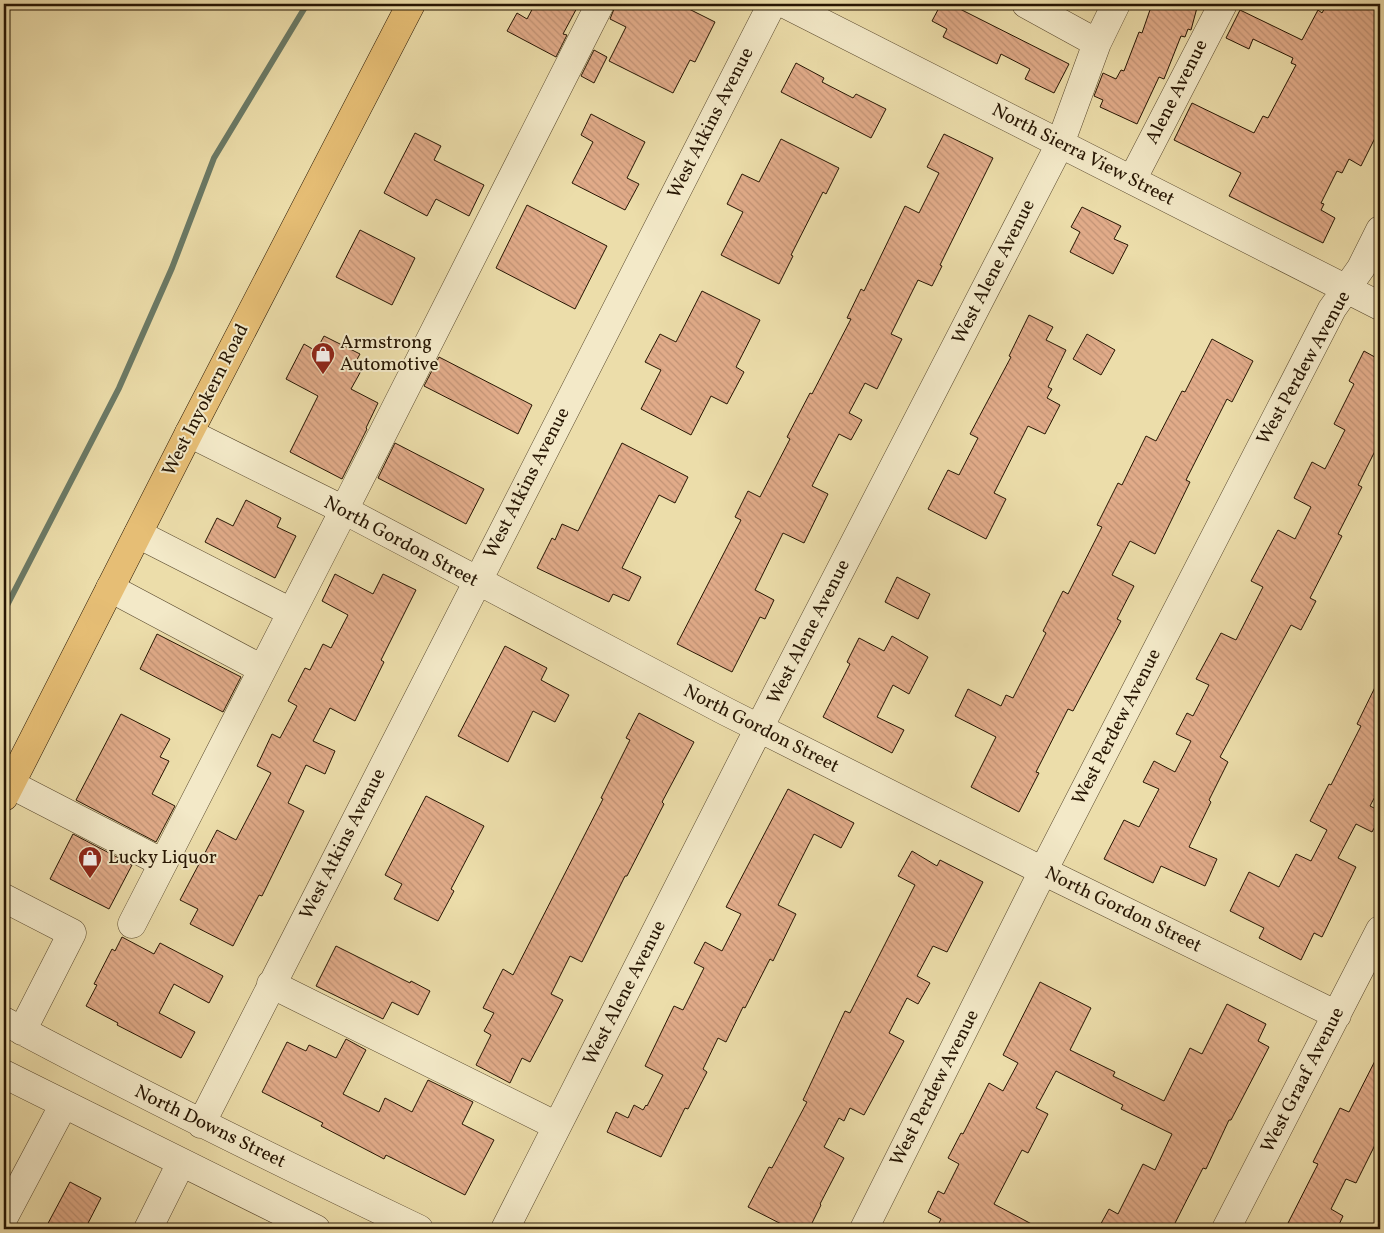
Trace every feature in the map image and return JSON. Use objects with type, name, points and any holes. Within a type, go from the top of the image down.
[{"type":"main road","name":"West Inyokern Road","points":[[7,790],[411,4]]},
{"type":"street","points":[[132,924],[600,4]]},
{"type":"street","name":"West Atkins Avenue","points":[[201,1124],[772,4]]},
{"type":"street","name":"North Sierra View Street","points":[[785,4],[1380,306]]},
{"type":"street","points":[[1026,4],[1097,43]]},
{"type":"street","name":"West Alene Avenue","points":[[505,1229],[759,728],[1060,144],[1097,43],[1116,4]]},
{"type":"street","name":"Alene Avenue","points":[[1132,180],[1222,4]]},
{"type":"street","name":"West Perdew Avenue","points":[[864,1229],[1043,871],[1332,309],[1361,268],[1380,230]]},
{"type":"street","name":"North Gordon Street","points":[[189,433],[344,510],[476,582],[759,728],[1043,871],[1337,1015]]},
{"type":"street","points":[[138,534],[291,612]]},
{"type":"street","points":[[110,588],[262,669]]},
{"type":"street","points":[[7,790],[163,863]]},
{"type":"street","points":[[4,898],[72,933],[13,1026]]},
{"type":"street","name":"West Graaf Avenue","points":[[1226,1229],[1380,930]]},
{"type":"street","points":[[272,984],[557,1126]]},
{"type":"street","name":"North Downs Street","points":[[13,1026],[201,1124],[419,1229]]},
{"type":"street","points":[[4,1074],[316,1229]]},
{"type":"street","points":[[4,1217],[64,1104]]},
{"type":"street","points":[[148,1229],[181,1163]]},
{"type":"building","points":[[535,4],[579,4],[563,34],[567,35],[556,57],[507,31],[517,13],[527,19]]},
{"type":"building","points":[[616,4],[679,4],[715,22],[695,62],[690,60],[673,93],[609,61],[626,27],[610,19]]},
{"type":"building","points":[[941,4],[950,4],[1069,64],[1054,93],[1025,79],[1030,69],[1001,54],[997,64],[943,37],[947,29],[932,21]]},
{"type":"building","points":[[1152,4],[1198,4],[1191,30],[1188,29],[1185,37],[1181,36],[1164,79],[1159,77],[1137,124],[1100,107],[1103,100],[1094,96],[1103,73],[1116,79],[1121,70],[1124,71],[1139,32],[1142,33]]},
{"type":"building","points":[[1327,4],[1380,4],[1380,88],[1376,97],[1380,100],[1380,128],[1361,166],[1349,159],[1342,173],[1337,171],[1321,203],[1324,204],[1321,210],[1335,218],[1323,243],[1229,196],[1241,173],[1174,140],[1192,103],[1254,133],[1263,116],[1268,118],[1296,65],[1291,63],[1293,58],[1253,39],[1249,49],[1226,38],[1240,10],[1302,40],[1318,10],[1322,13]]},
{"type":"building","points":[[594,50],[607,57],[594,83],[581,76]]},
{"type":"building","points":[[796,63],[824,78],[822,82],[853,98],[856,94],[886,109],[871,138],[781,92]]},
{"type":"building","points":[[591,114],[645,142],[627,178],[639,184],[625,210],[572,183],[593,142],[581,135]]},
{"type":"building","points":[[415,133],[441,146],[434,160],[484,185],[469,216],[436,199],[427,216],[384,193]]},
{"type":"building","points":[[944,134],[993,158],[940,265],[942,266],[932,286],[918,280],[891,334],[902,339],[877,389],[865,383],[849,413],[862,420],[851,440],[839,434],[812,486],[828,494],[804,543],[783,533],[755,590],[774,600],[765,619],[760,617],[732,672],[677,644],[741,520],[735,517],[748,491],[760,497],[790,439],[787,437],[851,319],[847,318],[861,289],[864,291],[905,206],[919,213],[939,173],[927,167]]},
{"type":"building","points":[[781,139],[839,168],[826,194],[823,192],[791,255],[793,256],[779,284],[721,255],[743,212],[727,204],[742,174],[759,182]]},
{"type":"building","points":[[527,205],[607,246],[575,309],[496,268]]},
{"type":"building","points":[[1082,207],[1121,226],[1114,239],[1128,245],[1113,274],[1070,252],[1080,232],[1071,227]]},
{"type":"building","points":[[360,230],[415,258],[392,305],[336,277]]},
{"type":"building","points":[[702,291],[760,320],[736,367],[744,372],[727,404],[711,396],[691,435],[641,409],[661,370],[645,362],[660,334],[676,342]]},
{"type":"building","points":[[1029,315],[1053,327],[1046,340],[1066,350],[1048,387],[1052,389],[1047,398],[1060,405],[1045,434],[1028,426],[994,493],[1006,499],[986,539],[928,509],[948,470],[959,475],[978,438],[970,434],[1011,357],[1009,356]]},
{"type":"building","points":[[1087,334],[1115,350],[1101,375],[1073,359]]},
{"type":"building","points":[[324,336],[360,354],[353,367],[361,371],[351,389],[378,403],[342,479],[290,452],[318,396],[286,379],[304,344],[316,351]]},
{"type":"building","points":[[1212,339],[1253,361],[1232,402],[1227,399],[1186,480],[1190,482],[1155,554],[1130,541],[1112,575],[1134,586],[1117,619],[1121,621],[1073,711],[1068,709],[1036,772],[1039,773],[1019,812],[971,787],[996,737],[955,716],[968,689],[1001,706],[1006,695],[1013,698],[1046,633],[1043,631],[1063,591],[1068,594],[1102,527],[1097,525],[1118,483],[1122,485],[1146,436],[1156,441],[1182,391],[1185,392]]},
{"type":"building","points":[[1364,351],[1380,360],[1380,441],[1358,485],[1362,487],[1338,534],[1342,536],[1310,598],[1316,601],[1301,630],[1291,625],[1220,757],[1228,762],[1189,847],[1217,859],[1205,886],[1161,866],[1153,883],[1104,859],[1124,820],[1139,827],[1159,789],[1143,782],[1154,761],[1175,772],[1191,741],[1176,734],[1187,713],[1193,716],[1209,685],[1196,679],[1221,633],[1236,640],[1263,587],[1251,581],[1278,530],[1295,539],[1311,507],[1294,498],[1312,462],[1325,469],[1345,430],[1334,424],[1354,384],[1349,381]]},
{"type":"building","points":[[439,357],[532,405],[518,434],[424,386]]},
{"type":"building","points":[[395,443],[484,489],[466,524],[378,478]]},
{"type":"building","points":[[622,443],[688,477],[675,503],[659,495],[622,568],[641,577],[629,601],[613,594],[609,602],[537,568],[552,538],[555,540],[562,524],[578,531]]},
{"type":"building","points":[[246,500],[281,518],[277,527],[296,536],[275,578],[205,542],[217,518],[233,526]]},
{"type":"building","points":[[335,574],[373,594],[383,574],[416,590],[381,660],[384,662],[355,721],[330,708],[313,741],[335,751],[325,774],[306,765],[288,803],[304,811],[262,896],[259,895],[233,946],[190,924],[198,909],[180,900],[217,830],[236,840],[271,773],[257,766],[272,734],[280,738],[297,706],[288,701],[305,668],[310,670],[323,644],[331,648],[348,615],[322,601]]},
{"type":"building","points":[[897,577],[930,594],[918,619],[885,602]]},
{"type":"building","points":[[157,634],[241,677],[223,712],[140,669]]},
{"type":"building","points":[[892,636],[928,657],[909,694],[893,685],[877,717],[904,730],[892,753],[823,717],[850,664],[847,662],[859,638],[884,651]]},
{"type":"building","points":[[505,646],[547,668],[541,680],[569,695],[555,722],[533,711],[508,762],[458,736]]},
{"type":"building","points":[[1380,677],[1380,787],[1370,806],[1380,811],[1380,817],[1372,832],[1356,824],[1338,858],[1356,867],[1322,937],[1314,933],[1301,960],[1259,938],[1264,928],[1230,911],[1249,872],[1279,887],[1296,854],[1311,861],[1327,830],[1310,821],[1361,726],[1357,724]]},
{"type":"building","points":[[639,713],[694,742],[582,962],[570,956],[551,994],[563,1000],[530,1062],[522,1058],[510,1083],[476,1065],[491,1035],[484,1031],[494,1013],[483,1008],[503,969],[513,975],[603,799],[601,798],[630,740],[626,738]]},
{"type":"building","points":[[121,714],[170,739],[160,757],[169,761],[152,794],[175,806],[156,842],[76,800]]},
{"type":"building","points":[[788,789],[854,823],[841,848],[814,834],[778,905],[796,914],[773,961],[770,959],[726,1042],[718,1038],[703,1069],[707,1072],[688,1109],[685,1108],[661,1157],[607,1132],[616,1112],[628,1118],[634,1105],[643,1110],[647,1106],[663,1075],[645,1066],[674,1006],[683,1010],[704,968],[694,963],[705,942],[722,951],[741,914],[726,907]]},
{"type":"building","points":[[426,796],[484,826],[451,889],[454,891],[438,921],[394,899],[402,884],[385,875]]},
{"type":"building","points":[[73,834],[132,865],[109,909],[50,879]]},
{"type":"building","points":[[912,851],[937,866],[940,860],[983,882],[947,952],[933,946],[917,976],[930,983],[918,1004],[907,998],[889,1033],[904,1041],[864,1115],[850,1108],[844,1121],[839,1118],[824,1147],[844,1158],[809,1229],[791,1229],[748,1207],[769,1167],[772,1168],[807,1102],[803,1100],[845,1011],[850,1013],[915,885],[898,876]]},
{"type":"building","points":[[122,937],[154,954],[160,943],[223,976],[209,1003],[174,984],[159,1013],[195,1032],[181,1058],[117,1025],[118,1023],[86,1006],[97,985],[94,984],[112,949],[115,951]]},
{"type":"building","points":[[336,946],[430,991],[418,1015],[392,1002],[383,1019],[316,986]]},
{"type":"building","points":[[1040,982],[1091,1008],[1070,1050],[1115,1072],[1113,1076],[1164,1101],[1190,1048],[1202,1054],[1227,1004],[1266,1024],[1258,1041],[1269,1047],[1231,1120],[1229,1120],[1206,1169],[1203,1168],[1172,1229],[1098,1229],[1109,1209],[1118,1214],[1143,1164],[1155,1170],[1172,1134],[1121,1109],[1123,1105],[1056,1071],[1036,1108],[1048,1114],[1028,1153],[1022,1150],[994,1204],[1041,1229],[936,1229],[941,1219],[928,1212],[938,1191],[944,1194],[959,1164],[948,1158],[961,1133],[963,1134],[989,1083],[1003,1091],[1018,1063],[1003,1055]]},
{"type":"building","points":[[346,1039],[366,1050],[343,1094],[379,1112],[385,1098],[412,1112],[428,1080],[473,1102],[462,1124],[494,1140],[465,1195],[386,1155],[384,1159],[321,1126],[323,1123],[262,1092],[287,1042],[306,1051],[309,1045],[336,1058]]},
{"type":"building","points":[[1380,1051],[1380,1135],[1356,1183],[1346,1179],[1331,1209],[1343,1216],[1337,1229],[1285,1229],[1318,1164],[1313,1162],[1340,1108],[1349,1112]]},
{"type":"building","points":[[70,1182],[101,1198],[85,1229],[45,1229]]},
{"type":"waterway","points":[[4,611],[119,388],[172,268],[214,158],[307,4]]},
{"type":"place","name":"Armstrong Automotive","points":[[323,375]]},
{"type":"place","name":"Lucky Liquor","points":[[90,879]]}]
